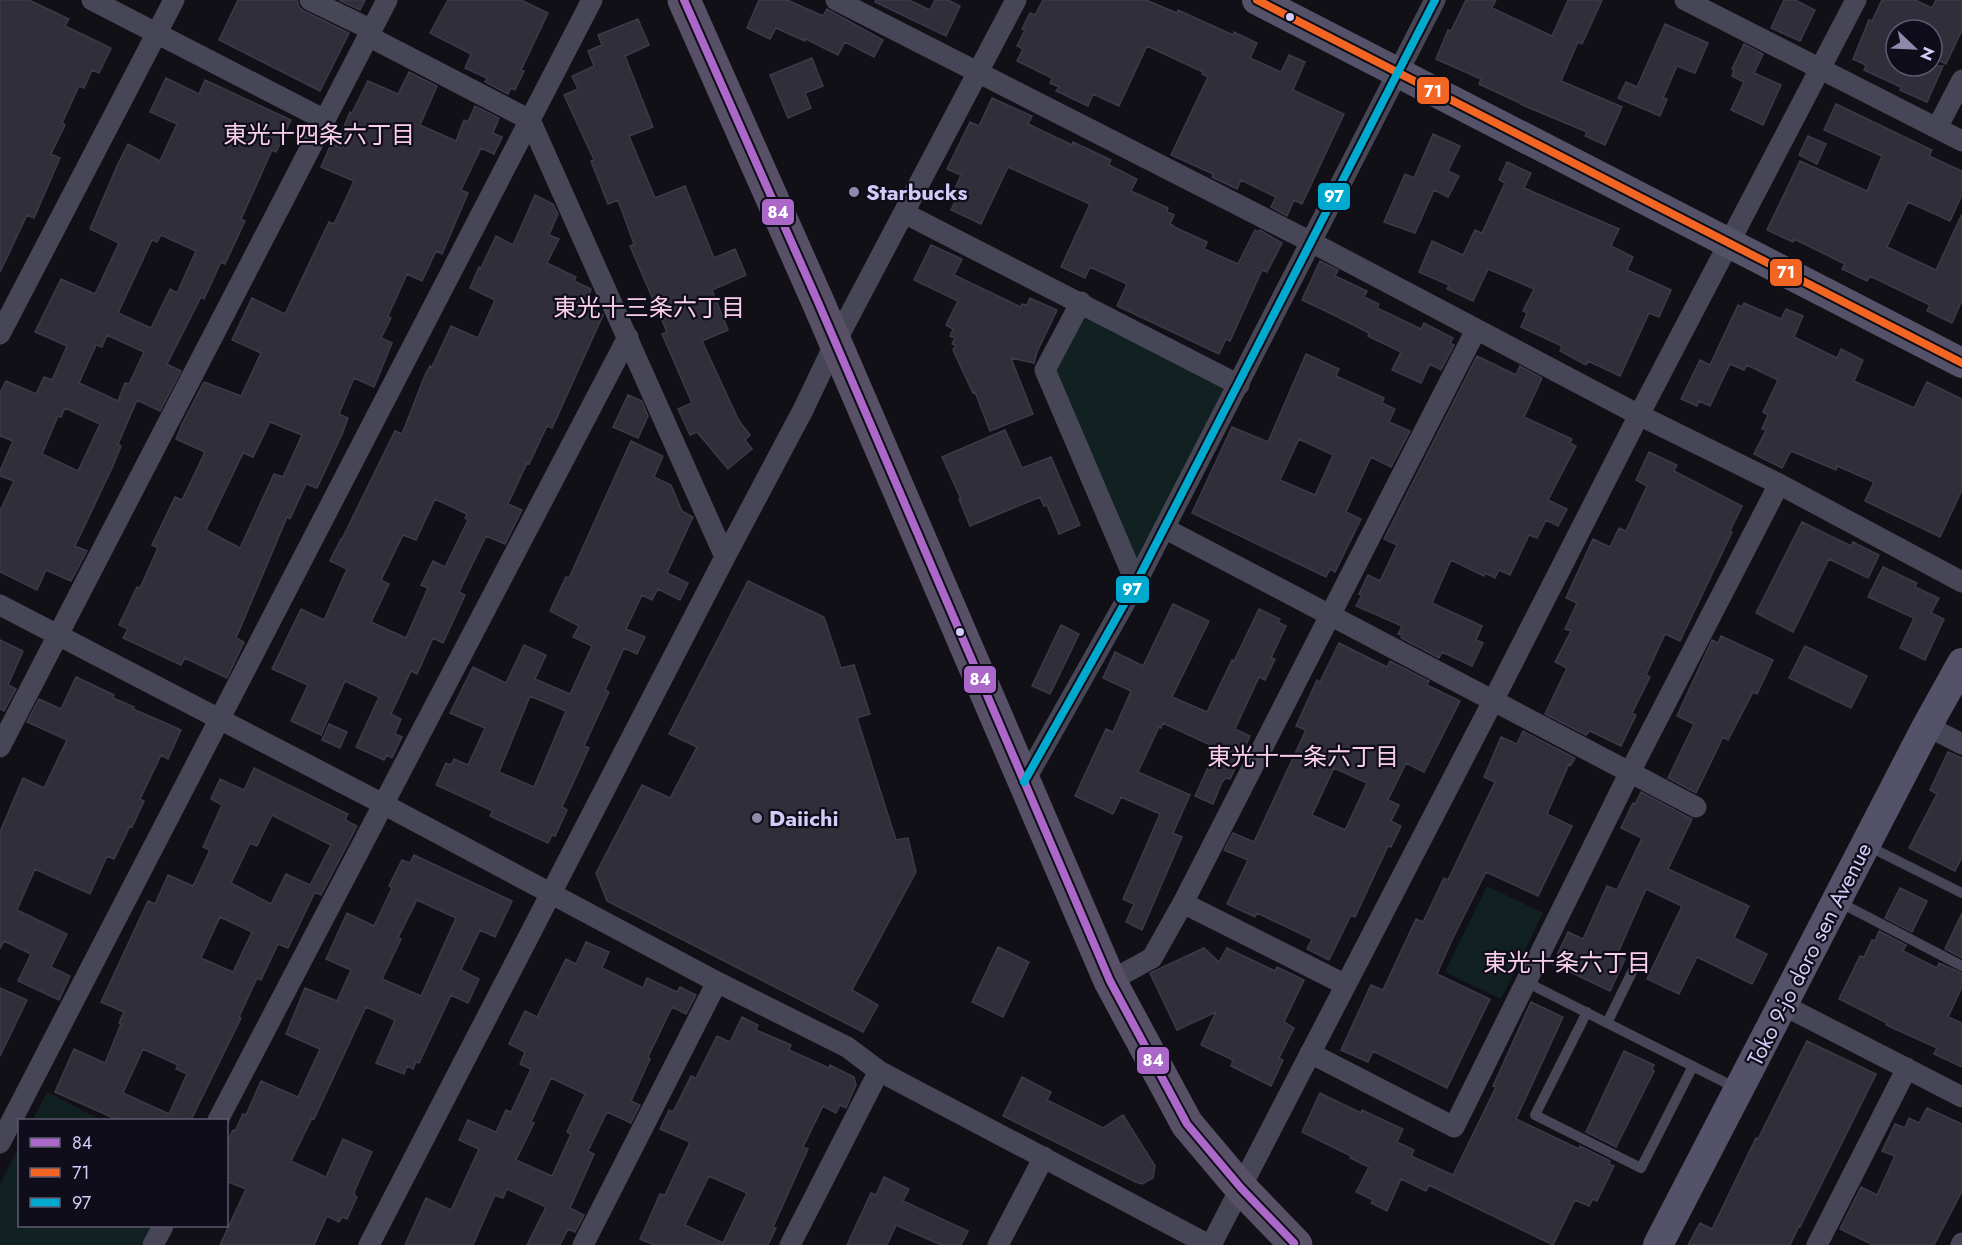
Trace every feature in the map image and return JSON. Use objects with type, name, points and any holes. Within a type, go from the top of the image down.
[{"type":"main road","points":[[684,0],[835,343],[1110,981],[1187,1124],[1241,1188],[1296,1245]]},
{"type":"street","points":[[92,0],[325,120]]},
{"type":"street","points":[[0,334],[174,0]]},
{"type":"street","points":[[310,0],[530,120],[725,557]]},
{"type":"street","points":[[0,747],[387,0]]},
{"type":"street","points":[[0,1143],[592,0]]},
{"type":"street","points":[[836,0],[1311,242],[1639,415],[1779,484],[1962,582]]},
{"type":"street","points":[[369,1245],[803,410],[835,343],[1016,0]]},
{"type":"street","points":[[1257,0],[1962,363]]},
{"type":"street","points":[[1024,782],[1136,583],[1435,0]]},
{"type":"street","points":[[1685,0],[1962,141]]},
{"type":"street","points":[[0,605],[383,804],[717,982],[847,1047],[879,1071],[1210,1245],[1856,0]]},
{"type":"street","points":[[1937,128],[1962,80]]},
{"type":"street","points":[[904,213],[1239,385]]},
{"type":"street","points":[[1081,302],[1045,370],[1136,583]]},
{"type":"street","points":[[1110,981],[1152,958],[1183,903],[1476,330]]},
{"type":"street","points":[[219,1119],[628,337]]},
{"type":"street","points":[[1310,1053],[1454,1127],[1630,772],[1779,484]]},
{"type":"street","points":[[1164,528],[1696,807]]},
{"type":"street","name":"Toko 9-jo doro sen Avenue","points":[[1658,1245],[1927,726],[1962,663]]},
{"type":"street","points":[[1927,726],[1962,744]]},
{"type":"street","points":[[1183,903],[1346,985]]},
{"type":"street","points":[[583,1245],[717,982]]},
{"type":"street","points":[[1783,1005],[1962,1097]]},
{"type":"street","points":[[1817,1245],[1907,1068]]},
{"type":"street","points":[[790,1245],[879,1071]]},
{"type":"street","points":[[998,1245],[1044,1157]]},
{"type":"street","points":[[153,1245],[162,1227]]},
{"type":"lane","points":[[1866,844],[1962,892]]},
{"type":"lane","points":[[1837,901],[1962,966]]},
{"type":"lane","points":[[1607,1023],[1635,966]]},
{"type":"lane","points":[[1526,982],[1739,1089]]},
{"type":"lane","points":[[1587,1012],[1535,1115],[1641,1168],[1693,1066]]},
{"type":"shaded area","points":[[1081,302],[1239,385],[1136,583],[1045,370]]},
{"type":"shaded area","points":[[1487,886],[1543,913],[1501,999],[1445,972]]},
{"type":"shaded area","points":[[47,1092],[99,1119],[34,1119]]},
{"type":"shaded area","points":[[18,1148],[18,1227],[150,1227],[141,1245],[0,1245],[0,1184]]},
{"type":"building","points":[[0,0],[29,0],[69,19],[65,26],[111,48],[99,73],[92,70],[84,88],[79,86],[62,123],[65,125],[51,154],[60,158],[34,218],[27,215],[0,272]]},
{"type":"building","points":[[238,0],[297,0],[299,7],[304,11],[349,33],[320,91],[219,40]]},
{"type":"building","points":[[339,0],[365,0],[360,10]]},
{"type":"building","points":[[448,0],[521,0],[548,13],[521,70],[524,71],[515,90],[511,88],[508,94],[485,82],[487,78],[465,68],[471,54],[430,33]]},
{"type":"building","points":[[759,0],[787,0],[823,16],[827,9],[883,40],[874,57],[845,42],[838,55],[804,38],[805,41],[776,28],[770,39],[747,28]]},
{"type":"building","points":[[876,0],[909,0],[930,10],[935,0],[948,0],[960,6],[946,36],[875,2]]},
{"type":"building","points":[[1043,0],[1146,0],[1177,13],[1178,10],[1233,35],[1234,32],[1257,43],[1250,58],[1281,72],[1289,55],[1305,62],[1293,90],[1344,114],[1302,204],[1294,200],[1287,216],[1271,207],[1276,197],[1241,180],[1237,189],[1212,177],[1213,174],[1171,155],[1208,77],[1202,74],[1203,72],[1147,46],[1119,106],[1093,94],[1088,106],[1056,91],[1059,87],[1050,83],[1052,78],[1017,61],[1023,49],[1017,46],[1025,30],[1022,29],[1030,13],[1035,15]]},
{"type":"building","points":[[1466,0],[1496,0],[1492,8],[1552,36],[1568,0],[1602,0],[1582,44],[1578,42],[1561,81],[1622,107],[1605,145],[1585,136],[1587,132],[1520,104],[1479,84],[1481,79],[1436,59],[1448,30],[1451,31]]},
{"type":"building","points":[[1784,0],[1795,0],[1815,10],[1800,41],[1771,28]]},
{"type":"building","points":[[1882,0],[1915,0],[1932,8],[1936,0],[1962,0],[1962,30],[1946,64],[1944,63],[1944,18],[1884,18],[1884,78],[1938,78],[1927,102],[1864,70],[1866,65],[1853,59],[1869,20],[1872,21]]},
{"type":"building","points":[[638,19],[649,45],[625,56],[653,127],[629,136],[655,198],[685,186],[714,258],[735,249],[746,275],[712,290],[728,330],[702,341],[739,421],[750,435],[745,440],[752,449],[728,469],[697,432],[690,435],[678,409],[692,403],[662,334],[667,332],[630,246],[634,244],[618,200],[608,204],[591,161],[594,160],[564,95],[578,89],[572,76],[594,66],[588,51],[602,45],[598,35]]},
{"type":"building","points":[[1665,24],[1708,43],[1695,73],[1677,66],[1663,98],[1667,99],[1660,116],[1618,98],[1626,82],[1637,87]]},
{"type":"building","points":[[1744,44],[1763,54],[1754,73],[1781,85],[1763,125],[1731,110],[1744,82],[1732,76],[1734,70],[1732,69]]},
{"type":"building","points":[[812,58],[823,86],[805,93],[811,108],[788,118],[770,75]]},
{"type":"building","points":[[409,72],[437,86],[420,125],[456,141],[464,120],[468,122],[475,106],[499,118],[493,133],[502,137],[494,154],[481,148],[461,190],[468,193],[442,254],[436,251],[422,281],[407,274],[381,338],[392,343],[374,387],[354,378],[339,414],[348,418],[343,432],[317,488],[306,484],[290,519],[287,517],[236,638],[244,642],[227,678],[185,658],[181,665],[123,638],[128,629],[119,625],[137,587],[140,588],[158,548],[152,545],[175,497],[182,500],[205,452],[176,439],[204,382],[241,396],[261,353],[232,340],[252,298],[285,314],[329,222],[334,224],[354,181],[321,167],[331,144],[336,146],[350,112],[352,113],[368,81],[398,94]],"holes":[[[270,422],[302,435],[283,477],[274,474],[240,548],[206,530],[243,453],[253,457]]]},
{"type":"building","points":[[166,78],[199,94],[205,80],[291,120],[276,152],[272,150],[241,219],[245,221],[225,264],[221,262],[204,299],[201,297],[167,364],[181,371],[160,411],[137,400],[118,444],[121,446],[112,468],[75,546],[87,551],[71,581],[46,570],[37,590],[0,572],[0,511],[14,481],[0,476],[13,441],[0,436],[0,393],[6,381],[36,394],[44,377],[52,380],[67,346],[35,332],[61,279],[95,294],[119,243],[90,229],[118,164],[128,144],[160,161],[177,124],[150,112]],"holes":[[[161,235],[196,251],[177,293],[170,289],[151,328],[118,313],[152,240],[157,242]],[[107,335],[144,352],[129,384],[125,383],[118,401],[79,383],[96,345],[102,347]],[[65,408],[100,424],[78,471],[42,454],[58,416],[61,417]]]},
{"type":"building","points":[[992,98],[1032,116],[1028,124],[1111,160],[1109,165],[1137,179],[1131,191],[1168,208],[1167,212],[1174,215],[1170,224],[1207,242],[1204,249],[1238,264],[1255,230],[1259,232],[1260,230],[1282,243],[1267,272],[1262,270],[1230,341],[1226,339],[1219,354],[1117,306],[1127,284],[1090,267],[1085,278],[1061,267],[1090,204],[1008,167],[981,224],[951,210],[958,196],[953,193],[961,175],[947,169],[970,122],[979,126]]},
{"type":"building","points":[[1836,104],[1932,150],[1929,156],[1962,171],[1962,195],[1950,221],[1908,202],[1887,247],[1936,270],[1962,214],[1962,300],[1952,323],[1927,311],[1930,305],[1870,276],[1867,281],[1842,269],[1845,264],[1794,239],[1793,242],[1767,230],[1800,161],[1867,191],[1882,156],[1824,130]]},
{"type":"building","points":[[1433,134],[1460,146],[1448,171],[1459,176],[1448,197],[1434,190],[1415,233],[1384,222],[1405,174],[1414,178]]},
{"type":"building","points":[[1808,136],[1826,144],[1817,164],[1799,155]]},
{"type":"building","points":[[1507,162],[1531,173],[1524,188],[1619,229],[1611,246],[1633,257],[1627,270],[1671,290],[1659,317],[1649,313],[1620,376],[1588,361],[1586,365],[1560,351],[1562,346],[1521,327],[1527,313],[1523,311],[1534,289],[1488,269],[1473,301],[1447,289],[1449,285],[1419,272],[1432,241],[1463,255],[1475,230],[1482,233],[1505,183],[1499,180]]},
{"type":"building","points":[[535,195],[553,204],[558,214],[549,235],[559,239],[547,263],[576,277],[574,281],[591,289],[586,307],[603,315],[552,428],[547,426],[508,504],[522,510],[505,544],[486,536],[459,592],[465,595],[443,643],[433,638],[417,674],[411,671],[391,714],[401,719],[395,734],[402,737],[392,758],[387,755],[384,760],[356,747],[379,697],[345,681],[321,735],[291,721],[308,685],[272,669],[301,609],[324,620],[347,569],[330,561],[395,431],[402,434],[425,375],[430,366],[432,367],[451,326],[478,338],[495,300],[470,288],[496,236],[513,245]],"holes":[[[435,499],[467,514],[465,518],[468,520],[445,567],[433,561],[421,585],[428,588],[406,638],[371,622],[389,584],[381,580],[403,535],[416,540]]]},
{"type":"building","points":[[931,245],[962,259],[954,275],[1021,307],[1022,304],[1027,305],[1030,298],[1057,310],[1034,363],[1011,358],[1033,414],[990,431],[975,392],[973,393],[953,350],[956,345],[952,344],[955,338],[950,336],[953,329],[946,325],[958,301],[914,280]]},
{"type":"building","points":[[1320,261],[1338,270],[1335,276],[1367,291],[1364,297],[1379,304],[1377,308],[1421,329],[1424,323],[1453,338],[1450,343],[1454,345],[1441,370],[1430,364],[1421,383],[1392,370],[1401,352],[1368,336],[1369,333],[1302,300]]},
{"type":"building","points":[[1744,303],[1781,319],[1786,309],[1803,316],[1794,337],[1837,358],[1841,349],[1863,360],[1854,381],[1914,408],[1927,382],[1962,399],[1962,490],[1940,537],[1865,501],[1874,482],[1837,466],[1836,470],[1791,451],[1782,468],[1754,454],[1766,430],[1762,429],[1768,415],[1763,412],[1778,380],[1747,365],[1744,370],[1730,364],[1710,406],[1699,401],[1697,406],[1681,399],[1700,360],[1710,365],[1738,305],[1742,307]]},
{"type":"building","points":[[1306,354],[1339,369],[1336,376],[1384,398],[1382,403],[1395,409],[1389,422],[1410,431],[1391,467],[1371,457],[1346,512],[1361,519],[1335,572],[1330,569],[1326,577],[1192,513],[1232,427],[1268,442]],"holes":[[[1299,439],[1333,455],[1315,495],[1280,480]]]},
{"type":"building","points":[[1477,356],[1516,375],[1520,366],[1542,378],[1524,417],[1572,439],[1570,443],[1576,446],[1548,500],[1567,509],[1558,526],[1546,520],[1537,538],[1529,535],[1510,575],[1499,570],[1495,578],[1485,573],[1484,576],[1451,560],[1432,603],[1482,626],[1476,640],[1483,643],[1472,666],[1442,652],[1439,658],[1401,638],[1402,635],[1398,634],[1402,626],[1356,606],[1368,575],[1380,581],[1397,545],[1384,539]]},
{"type":"building","points":[[628,395],[642,401],[648,416],[638,438],[613,427]]},
{"type":"building","points":[[1005,430],[1022,468],[1051,457],[1080,525],[1059,534],[1047,505],[1044,506],[1040,497],[970,526],[959,499],[961,499],[942,457]]},
{"type":"building","points":[[631,441],[663,456],[654,477],[671,485],[682,511],[693,517],[667,573],[688,583],[680,600],[658,589],[652,600],[642,595],[626,629],[645,637],[637,654],[624,648],[605,690],[609,692],[584,746],[589,748],[562,807],[567,810],[555,836],[552,835],[548,843],[490,816],[493,811],[436,785],[446,763],[451,765],[454,759],[468,765],[485,728],[450,713],[473,667],[506,683],[524,645],[546,655],[535,679],[570,694],[592,646],[573,637],[579,626],[550,611],[566,577],[569,578]],"holes":[[[530,696],[566,711],[534,787],[499,772]]]},
{"type":"building","points":[[1649,452],[1677,465],[1674,471],[1742,506],[1680,641],[1665,634],[1646,675],[1650,677],[1632,713],[1636,715],[1621,746],[1590,731],[1586,735],[1545,714],[1567,668],[1555,662],[1571,631],[1565,629],[1577,603],[1566,598],[1593,539],[1610,547],[1619,528],[1626,531],[1647,486],[1636,480]]},
{"type":"building","points":[[1802,522],[1851,546],[1853,542],[1879,555],[1868,578],[1829,559],[1793,632],[1756,613]]},
{"type":"building","points":[[1883,567],[1917,583],[1915,587],[1939,598],[1931,613],[1944,619],[1925,660],[1900,648],[1914,618],[1868,597]]},
{"type":"building","name":"Daiichi","points":[[748,581],[824,617],[841,668],[854,665],[870,714],[857,718],[896,840],[908,838],[916,872],[852,990],[878,1005],[863,1032],[607,901],[596,873],[642,785],[670,798],[697,747],[669,734]]},
{"type":"building","points":[[1173,604],[1209,621],[1172,697],[1207,712],[1259,609],[1280,619],[1278,622],[1286,626],[1271,658],[1275,659],[1265,680],[1259,677],[1235,729],[1250,736],[1230,779],[1226,778],[1222,782],[1213,804],[1195,796],[1217,748],[1163,723],[1161,728],[1159,727],[1138,772],[1190,795],[1173,833],[1182,837],[1142,930],[1126,922],[1134,904],[1123,899],[1160,814],[1121,797],[1113,814],[1075,796],[1106,729],[1113,732],[1131,691],[1103,678],[1115,652],[1143,666]]},
{"type":"building","points":[[1061,625],[1079,634],[1050,694],[1032,686]]},
{"type":"building","points":[[1721,636],[1773,660],[1757,694],[1753,692],[1728,740],[1723,737],[1696,793],[1668,778],[1694,724],[1677,716],[1712,640],[1718,643]]},
{"type":"building","points":[[0,640],[23,651],[8,685],[16,689],[4,711],[0,709]]},
{"type":"building","points":[[1339,643],[1387,667],[1390,661],[1429,681],[1427,685],[1460,701],[1424,772],[1406,763],[1388,800],[1399,805],[1391,821],[1401,826],[1391,847],[1388,846],[1355,917],[1351,915],[1329,960],[1307,949],[1312,939],[1257,913],[1255,917],[1227,904],[1248,860],[1224,850],[1233,833],[1254,842],[1306,730],[1296,726],[1317,680],[1320,682]],"holes":[[[1334,768],[1367,783],[1345,830],[1312,815]]]},
{"type":"building","points":[[1805,646],[1867,676],[1851,708],[1789,678]]},
{"type":"building","points":[[76,677],[114,695],[113,698],[134,707],[133,709],[181,730],[168,759],[161,755],[140,799],[144,801],[132,827],[130,826],[114,859],[107,856],[90,894],[35,869],[17,910],[67,934],[51,967],[70,976],[59,1000],[18,981],[31,954],[4,941],[0,949],[0,832],[23,778],[44,788],[67,740],[27,722],[39,699],[61,709]]},
{"type":"building","points":[[329,724],[347,732],[340,748],[322,740]]},
{"type":"building","points":[[1523,731],[1575,758],[1571,765],[1569,764],[1547,814],[1572,826],[1538,896],[1486,872],[1451,942],[1437,974],[1490,999],[1447,1088],[1373,1051],[1368,1062],[1341,1050],[1371,985],[1383,990],[1416,919],[1423,922],[1444,878],[1448,880],[1495,782],[1484,777],[1501,737],[1517,744]]},
{"type":"building","points":[[1948,752],[1962,758],[1962,857],[1955,871],[1909,848],[1937,794],[1930,790]]},
{"type":"building","points":[[254,768],[348,814],[345,820],[357,826],[321,895],[315,892],[288,948],[278,944],[261,980],[257,978],[239,1017],[241,1018],[191,1119],[116,1119],[55,1092],[74,1049],[105,1063],[124,1012],[101,1002],[148,901],[155,904],[168,875],[193,886],[210,850],[203,847],[222,805],[211,799],[220,779],[244,790]],"holes":[[[272,815],[331,845],[310,885],[286,874],[271,904],[231,883],[250,843],[257,846]],[[220,917],[252,932],[233,972],[201,958]],[[143,1049],[178,1065],[176,1069],[187,1074],[169,1114],[123,1093]]]},
{"type":"building","points":[[1641,792],[1692,819],[1668,869],[1749,906],[1734,938],[1767,954],[1752,984],[1697,957],[1679,994],[1647,979],[1682,906],[1646,889],[1617,955],[1625,959],[1610,991],[1553,964],[1568,932],[1583,939],[1607,886],[1617,890],[1642,838],[1621,828]]},
{"type":"building","points":[[414,855],[512,901],[495,937],[480,930],[461,970],[479,979],[468,1003],[451,995],[419,1063],[416,1062],[413,1069],[407,1066],[404,1074],[376,1063],[395,1020],[366,1007],[314,1119],[312,1118],[291,1161],[326,1177],[343,1139],[372,1152],[355,1190],[354,1195],[357,1197],[347,1219],[342,1217],[339,1222],[327,1216],[314,1245],[220,1245],[246,1189],[228,1182],[228,1140],[243,1114],[246,1115],[261,1081],[298,1097],[320,1049],[286,1034],[305,988],[337,1001],[351,970],[326,959],[347,913],[374,926],[392,888],[389,886],[402,860],[410,863]],"holes":[[[417,900],[456,918],[421,996],[382,979],[401,939],[398,938]]]},
{"type":"building","points":[[1900,888],[1927,901],[1912,932],[1885,918]]},
{"type":"building","points":[[1962,913],[1962,958],[1945,949]]},
{"type":"building","points":[[1879,931],[1906,945],[1903,951],[1937,968],[1939,963],[1962,973],[1962,987],[1948,1017],[1962,1023],[1962,1067],[1934,1054],[1937,1048],[1886,1025],[1887,1023],[1839,999],[1860,956],[1864,957]]},
{"type":"building","points":[[586,942],[609,952],[602,968],[643,988],[647,978],[677,992],[680,987],[696,995],[686,1014],[672,1007],[648,1057],[650,1059],[631,1101],[640,1105],[631,1123],[607,1112],[588,1151],[594,1154],[570,1208],[584,1215],[575,1232],[568,1229],[560,1245],[527,1245],[546,1207],[507,1189],[503,1198],[495,1195],[473,1245],[405,1245],[426,1198],[451,1210],[479,1149],[459,1140],[468,1120],[496,1132],[506,1110],[511,1112],[531,1069],[520,1064],[525,1052],[509,1044],[525,1011],[537,1017],[566,959],[576,964]],"holes":[[[551,1078],[585,1094],[567,1132],[571,1134],[552,1176],[516,1160],[534,1123],[531,1122]]]},
{"type":"building","points":[[998,947],[1029,962],[1003,1017],[972,1002]]},
{"type":"building","points":[[1204,948],[1219,962],[1227,948],[1275,971],[1277,967],[1304,980],[1284,1022],[1294,1028],[1279,1058],[1283,1060],[1271,1086],[1231,1066],[1233,1060],[1201,1045],[1216,1012],[1177,1030],[1150,973]]},
{"type":"building","points":[[0,988],[27,1000],[0,1056]]},
{"type":"building","points":[[1531,1002],[1563,1017],[1516,1119],[1579,1149],[1580,1146],[1610,1161],[1609,1164],[1614,1166],[1597,1201],[1593,1199],[1589,1206],[1575,1200],[1553,1245],[1429,1185],[1426,1191],[1401,1179],[1387,1211],[1371,1203],[1373,1200],[1356,1192],[1369,1167],[1302,1132],[1320,1093],[1361,1113],[1362,1110],[1403,1129],[1397,1142],[1414,1150],[1411,1156],[1453,1175],[1496,1087],[1493,1086]]},
{"type":"building","points":[[742,1017],[758,1025],[756,1030],[791,1045],[789,1050],[829,1068],[830,1065],[854,1077],[856,1085],[846,1108],[840,1105],[836,1113],[823,1106],[803,1147],[808,1149],[773,1227],[776,1228],[768,1245],[654,1245],[640,1239],[660,1194],[665,1195],[690,1142],[660,1129],[669,1110],[673,1112],[691,1076],[696,1078],[717,1036],[730,1042]],"holes":[[[709,1176],[747,1193],[723,1243],[685,1225]]]},
{"type":"building","points":[[1807,1041],[1876,1074],[1790,1245],[1688,1245],[1700,1223],[1712,1229]]},
{"type":"building","points":[[1624,1051],[1654,1065],[1652,1070],[1654,1071],[1616,1147],[1586,1132]]},
{"type":"building","points":[[1022,1077],[1051,1092],[1047,1100],[1103,1128],[1123,1115],[1155,1166],[1153,1178],[1142,1184],[1136,1182],[1003,1116]]},
{"type":"building","points":[[1927,1108],[1962,1124],[1962,1191],[1934,1245],[1873,1245],[1840,1229],[1861,1187],[1877,1195],[1895,1156],[1882,1151],[1895,1124],[1905,1128],[1909,1118],[1919,1123]]},
{"type":"building","points":[[884,1177],[909,1189],[903,1201],[968,1231],[961,1245],[941,1245],[896,1225],[887,1245],[847,1245],[871,1193],[876,1195]]},
{"type":"transit line","name":"84","points":[[684,0],[818,302],[1110,981],[1187,1124],[1241,1188],[1294,1243]]},
{"type":"transit line","name":"71","points":[[1257,0],[1962,363]]},
{"type":"transit line","name":"97","points":[[1024,782],[1136,583],[1435,0]]},
{"type":"place","name":"Starbucks","points":[[854,192]]},
{"type":"place","name":"Daiichi","points":[[757,818]]},
{"type":"district","name":"東光十四条六丁目","points":[[319,134]]},
{"type":"district","name":"東光十三条六丁目","points":[[649,307]]},
{"type":"district","name":"東光十一条六丁目","points":[[1303,756]]},
{"type":"district","name":"東光十条六丁目","points":[[1567,962]]}]
